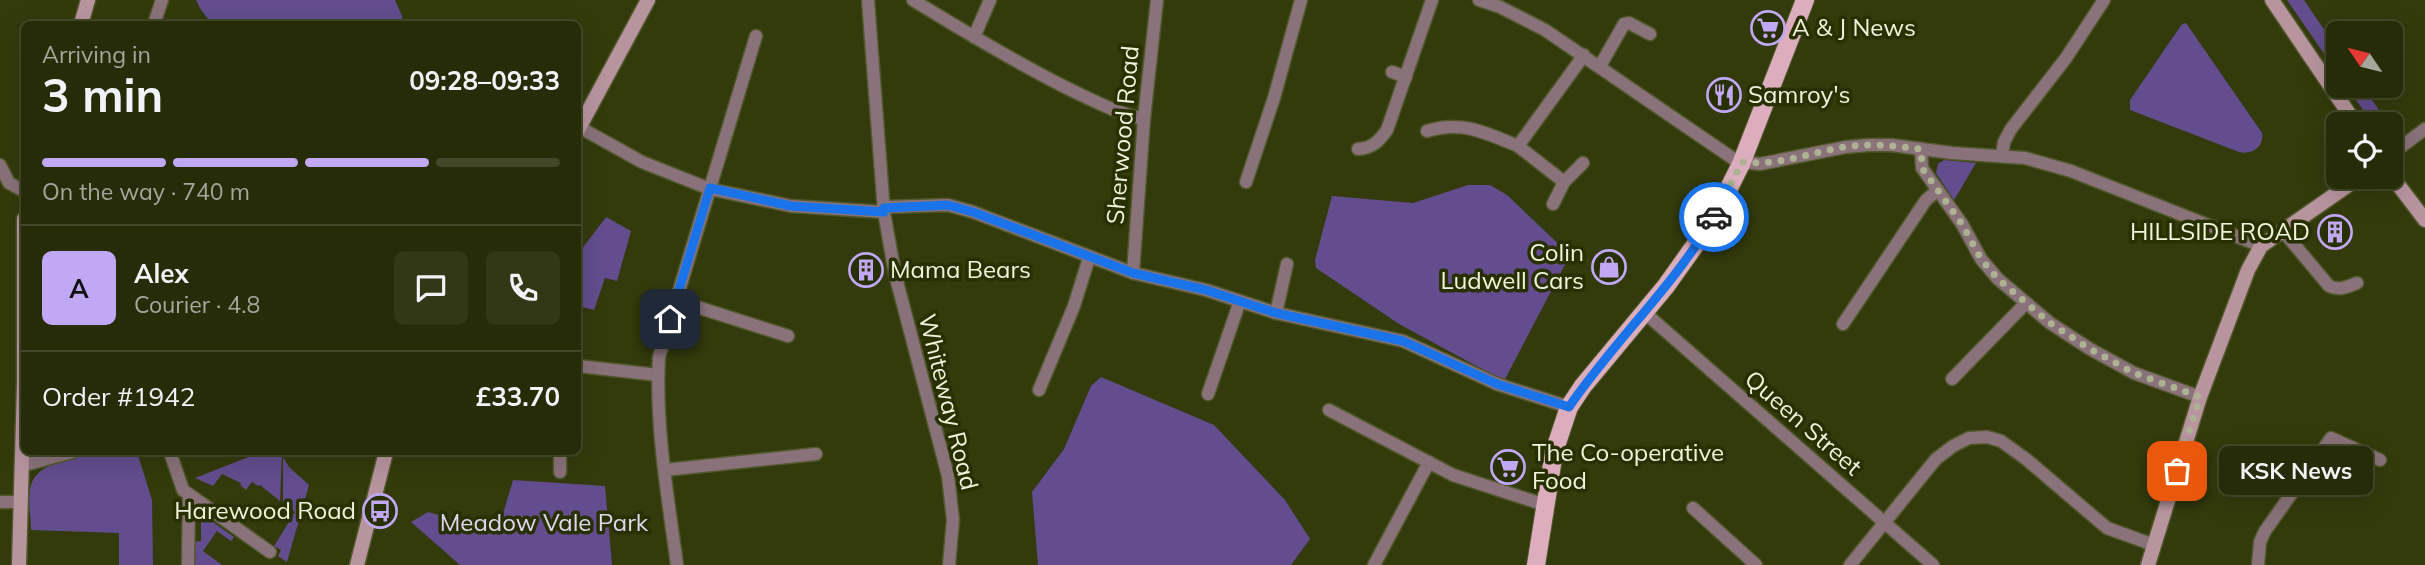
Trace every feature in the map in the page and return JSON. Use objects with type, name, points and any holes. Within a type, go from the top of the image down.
[{"type":"main road","points":[[1536,565],[1554,452],[1569,407],[1583,386],[1645,313],[1713,220],[1741,163],[1805,0]]},
{"type":"street","points":[[81,21],[88,0]]},
{"type":"street","points":[[155,21],[162,0]]},
{"type":"street","points":[[581,123],[648,0]]},
{"type":"street","name":"Whiteway Road","points":[[868,0],[884,210],[895,274],[948,476],[953,520],[949,565]]},
{"type":"street","points":[[913,0],[1041,76],[1098,104],[1143,119]]},
{"type":"street","points":[[974,37],[990,0]]},
{"type":"street","name":"Sherwood Road","points":[[1133,273],[1143,119],[1157,0]]},
{"type":"street","points":[[1246,182],[1257,127],[1301,0]]},
{"type":"street","points":[[1359,149],[1368,148],[1378,142],[1387,130],[1432,0]]},
{"type":"street","points":[[1479,0],[1500,7],[1545,30],[1741,163],[1760,164],[1869,145],[2025,158],[2071,171],[2261,246]]},
{"type":"street","points":[[2002,155],[2004,142],[2011,130],[2066,58],[2104,0]]},
{"type":"street","points":[[2272,0],[2348,112]]},
{"type":"street","points":[[1600,66],[1624,23],[1650,34]]},
{"type":"street","points":[[677,565],[665,470],[659,357],[756,36]]},
{"type":"street","points":[[1518,146],[1584,55]]},
{"type":"street","points":[[1392,72],[1406,76]]},
{"type":"street","points":[[1427,131],[1446,125],[1462,127],[1518,146],[1564,182]]},
{"type":"street","points":[[2403,145],[2425,129]]},
{"type":"street","points":[[581,131],[642,162],[710,188],[791,206],[884,210],[948,205],[1133,273],[1206,290],[1276,313],[1403,341],[1497,384],[1569,407]]},
{"type":"street","points":[[1921,149],[1922,168],[1962,224],[1988,268],[2026,303],[2050,323],[2095,352],[2134,373],[2200,397]]},
{"type":"street","points":[[1553,204],[1564,182],[1583,163]]},
{"type":"street","points":[[0,165],[9,183],[21,189]]},
{"type":"street","points":[[2148,565],[2200,397],[2248,270],[2261,246],[2343,189]]},
{"type":"street","points":[[2401,189],[2425,220]]},
{"type":"street","points":[[1843,324],[1926,200],[1938,190]]},
{"type":"street","points":[[2283,231],[2329,286],[2334,289],[2344,288],[2357,283]]},
{"type":"street","points":[[1038,390],[1074,306],[1089,258]]},
{"type":"street","points":[[1276,313],[1287,264]]},
{"type":"street","points":[[676,300],[788,336]]},
{"type":"street","points":[[1208,394],[1240,301]]},
{"type":"street","points":[[1952,379],[2026,303]]},
{"type":"street","name":"Queen Street","points":[[1645,313],[1933,565]]},
{"type":"street","points":[[581,366],[658,375]]},
{"type":"street","points":[[1329,410],[1453,475],[1545,505]]},
{"type":"street","points":[[1850,565],[1936,459],[1952,446],[1969,438],[1987,437],[2001,442],[2026,459],[2107,528],[2154,545]]},
{"type":"street","points":[[2258,565],[2257,555],[2265,531],[2331,438],[2380,460]]},
{"type":"street","points":[[665,470],[816,454]]},
{"type":"street","points":[[19,565],[21,455]]},
{"type":"street","points":[[21,466],[62,455]]},
{"type":"street","points":[[171,455],[180,486],[189,495],[270,552]]},
{"type":"street","points":[[360,564],[385,455]]},
{"type":"street","points":[[559,472],[560,455]]},
{"type":"street","points":[[1374,565],[1429,463]]},
{"type":"street","points":[[188,565],[189,495]]},
{"type":"street","points":[[0,502],[20,502]]},
{"type":"street","points":[[1693,508],[1756,565]]},
{"type":"street","points":[[174,551],[188,551]]},
{"type":"green space","points":[[196,0],[395,0],[402,21],[210,21]]},
{"type":"green space","points":[[2287,0],[2304,0],[2326,32],[2326,57]]},
{"type":"green space","points":[[2186,23],[2262,133],[2259,146],[2253,151],[2239,152],[2130,110],[2130,100],[2182,24]]},
{"type":"green space","points":[[2355,98],[2371,98],[2380,112],[2364,112]]},
{"type":"green space","points":[[1944,160],[1976,163],[1954,200],[1936,173],[1938,164]]},
{"type":"green space","points":[[1468,185],[1490,185],[1507,195],[1570,255],[1504,381],[1399,324],[1316,268],[1315,260],[1332,196],[1413,203]]},
{"type":"green space","points":[[606,217],[631,231],[617,281],[605,278],[594,310],[581,307],[581,250]]},
{"type":"green space","points":[[1101,377],[1214,425],[1285,500],[1310,539],[1291,565],[1038,565],[1032,492],[1064,449],[1091,386]]},
{"type":"green space","points":[[84,455],[138,455],[152,500],[153,565],[119,565],[119,533],[31,530],[31,485],[41,471],[58,462]]},
{"type":"green space","points":[[253,455],[282,455],[280,501],[252,482],[246,490],[241,483],[222,474],[213,486],[195,478]]},
{"type":"green space","points":[[283,457],[289,467],[309,485],[287,562],[278,556],[281,550],[274,546],[295,512],[283,501]]},
{"type":"green space","name":"Meadow Vale Park","points":[[513,480],[605,486],[612,565],[460,565],[411,522],[428,512],[498,531]]},
{"type":"green space","points":[[203,515],[234,537],[231,541],[217,531],[203,551],[222,565],[191,565],[191,542],[201,541]]},
{"type":"way so far","points":[[1714,217],[1742,162],[1760,164],[1869,145],[1921,149],[1922,168],[1962,224],[1981,259],[1998,279],[2050,323],[2090,349],[2134,373],[2200,397],[2177,471]]},
{"type":"place","name":"A & J News","points":[[1768,28]]},
{"type":"place","name":"Samroy's","points":[[1724,95]]},
{"type":"place","name":"HILLSIDE ROAD","points":[[2335,232]]},
{"type":"place","name":"Colin Ludwell Cars","points":[[1609,267]]},
{"type":"place","name":"Mama Bears","points":[[866,270]]},
{"type":"place","name":"The Co-operative Food","points":[[1508,467]]},
{"type":"place","name":"KSK News","points":[[2177,471]]},
{"type":"place","name":"Harewood Road","points":[[380,511]]},
{"type":"route","points":[[670,319],[710,188],[791,206],[884,212],[884,208],[948,205],[1133,273],[1206,290],[1276,313],[1403,341],[1479,377],[1569,407],[1583,386],[1666,286],[1714,217]]}]
